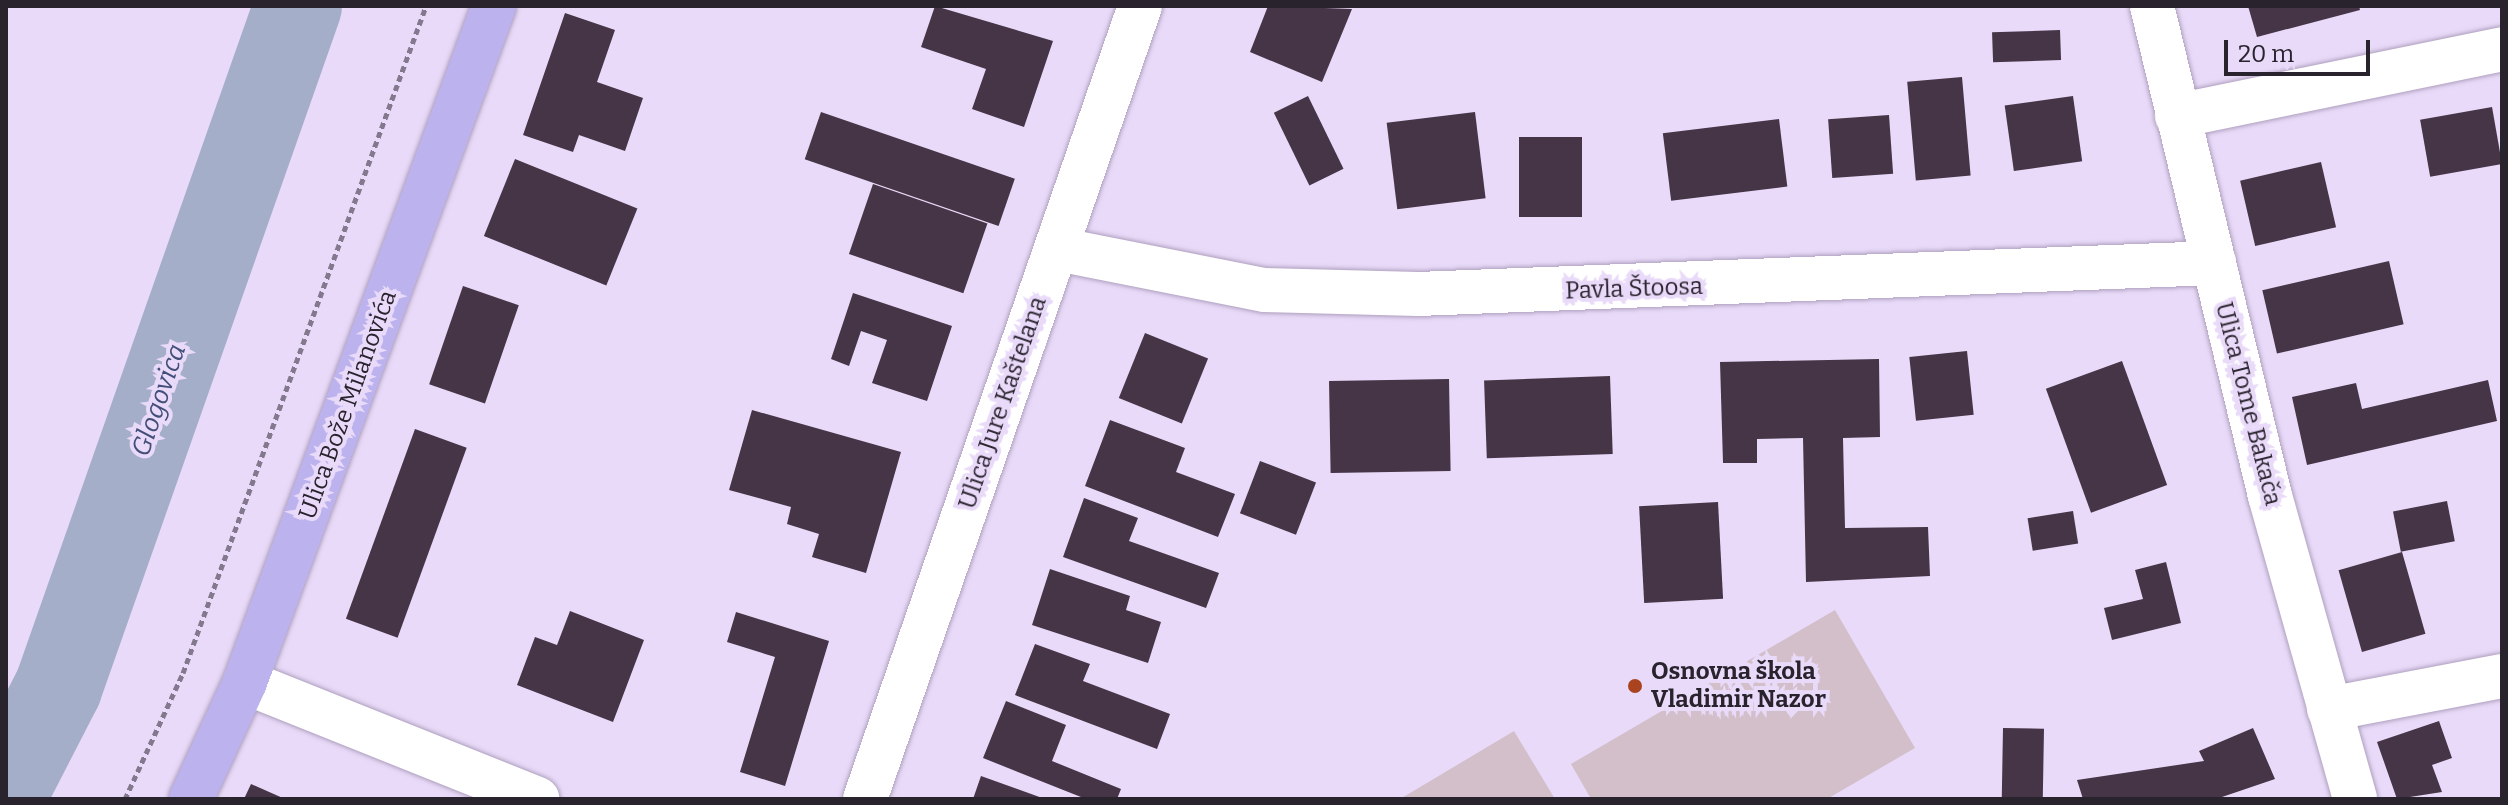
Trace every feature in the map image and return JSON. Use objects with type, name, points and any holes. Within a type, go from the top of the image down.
[{"type":"main road","name":"Ulica Bože Milanovića","points":[[191,799],[245,682],[494,6]]},
{"type":"street","name":"Ulica Jure Kaštelana","points":[[865,799],[1140,6]]},
{"type":"street","name":"Ulica Tome Bakača","points":[[2152,6],[2214,263],[2355,799]]},
{"type":"street","points":[[2177,116],[2502,49]]},
{"type":"street","name":"Pavla Štoosa","points":[[1057,249],[1264,290],[1418,294],[2214,263]]},
{"type":"street","points":[[2329,709],[2502,676]]},
{"type":"street","points":[[245,682],[537,799]]},
{"type":"path","points":[[125,799],[183,673],[426,6]]},
{"type":"shaded area","points":[[1835,610],[1915,748],[1827,799],[1591,799],[1571,764]]},
{"type":"shaded area","points":[[1514,731],[1555,799],[1400,799]]},
{"type":"building","points":[[935,6],[1053,41],[1024,127],[972,109],[986,69],[921,47]]},
{"type":"building","points":[[1268,6],[1352,9],[1322,82],[1250,52]]},
{"type":"building","points":[[2248,6],[2359,6],[2360,10],[2257,37]]},
{"type":"building","points":[[565,13],[615,30],[597,82],[643,98],[625,151],[579,135],[573,152],[523,135]]},
{"type":"building","points":[[2060,30],[2061,60],[1993,62],[1992,32]]},
{"type":"building","points":[[1962,77],[1971,176],[1916,180],[1907,82]]},
{"type":"building","points":[[1308,96],[1344,169],[1309,185],[1274,113]]},
{"type":"building","points":[[2073,96],[2082,161],[2014,171],[2005,106]]},
{"type":"building","points":[[2492,107],[2502,164],[2430,177],[2420,120]]},
{"type":"building","points":[[821,112],[1015,179],[999,226],[805,159]]},
{"type":"building","points":[[1475,112],[1486,198],[1397,209],[1387,123]]},
{"type":"building","points":[[1889,115],[1893,174],[1832,178],[1828,119]]},
{"type":"building","points":[[1779,119],[1787,186],[1671,201],[1663,133]]},
{"type":"building","points":[[1519,137],[1582,137],[1582,217],[1519,217]]},
{"type":"building","points":[[515,159],[637,208],[606,285],[484,236]]},
{"type":"building","points":[[2321,162],[2336,227],[2255,246],[2240,181]]},
{"type":"building","points":[[873,184],[987,223],[963,293],[849,254]]},
{"type":"building","points":[[2389,261],[2404,324],[2277,354],[2262,290]]},
{"type":"building","points":[[463,286],[519,305],[485,404],[429,384]]},
{"type":"building","points":[[853,293],[952,326],[927,401],[872,383],[887,340],[861,331],[849,366],[831,359]]},
{"type":"building","points":[[1145,333],[1208,358],[1182,423],[1119,398]]},
{"type":"building","points":[[1967,351],[1974,415],[1916,421],[1909,357]]},
{"type":"building","points":[[1879,359],[1880,437],[1843,438],[1845,528],[1928,527],[1930,576],[1806,582],[1803,438],[1757,439],[1757,463],[1723,463],[1720,362]]},
{"type":"building","points":[[2122,361],[2167,485],[2091,513],[2046,389]]},
{"type":"building","points":[[1610,376],[1613,454],[1487,458],[1484,380]]},
{"type":"building","points":[[1449,379],[1451,471],[1331,473],[1329,381]]},
{"type":"building","points":[[2488,380],[2497,421],[2307,465],[2292,397],[2356,383],[2362,409]]},
{"type":"building","points":[[752,410],[901,452],[866,573],[812,557],[819,534],[787,524],[791,507],[729,490]]},
{"type":"building","points":[[1110,420],[1185,448],[1176,472],[1235,494],[1218,537],[1085,486]]},
{"type":"building","points":[[415,429],[467,448],[398,638],[346,619]]},
{"type":"building","points":[[1260,461],[1316,483],[1296,535],[1240,513]]},
{"type":"building","points":[[1084,498],[1138,518],[1129,541],[1219,573],[1206,608],[1063,557]]},
{"type":"building","points":[[2447,501],[2455,541],[2401,552],[2393,511]]},
{"type":"building","points":[[1718,502],[1723,599],[1644,603],[1639,506]]},
{"type":"building","points":[[2073,511],[2078,544],[2033,551],[2028,518]]},
{"type":"building","points":[[2402,552],[2425,634],[2362,652],[2339,570]]},
{"type":"building","points":[[2166,562],[2181,623],[2112,640],[2104,608],[2143,599],[2135,570]]},
{"type":"building","points":[[1050,569],[1130,596],[1126,610],[1161,622],[1148,663],[1032,625]]},
{"type":"building","points":[[570,611],[644,640],[613,722],[517,685],[535,637],[557,645]]},
{"type":"building","points":[[736,612],[829,641],[785,786],[740,772],[775,657],[727,642]]},
{"type":"building","points":[[1035,644],[1090,664],[1083,681],[1170,714],[1157,749],[1015,695]]},
{"type":"building","points":[[1006,701],[1066,725],[1052,761],[1121,789],[1117,799],[1086,799],[983,758]]},
{"type":"building","points":[[2439,721],[2452,758],[2432,765],[2442,792],[2397,799],[2377,742]]},
{"type":"building","points":[[2003,728],[2044,729],[2043,799],[2002,799]]},
{"type":"building","points":[[2253,728],[2275,779],[2222,797],[2083,799],[2077,780],[2204,761],[2199,751]]},
{"type":"building","points":[[981,776],[1045,799],[973,799]]},
{"type":"building","points":[[251,784],[285,799],[244,799]]},
{"type":"waterway","name":"Glogovica","points":[[6,789],[58,688],[298,6]]},
{"type":"place","name":"Osnovna škola Vladimir Nazor","points":[[1635,686]]}]
